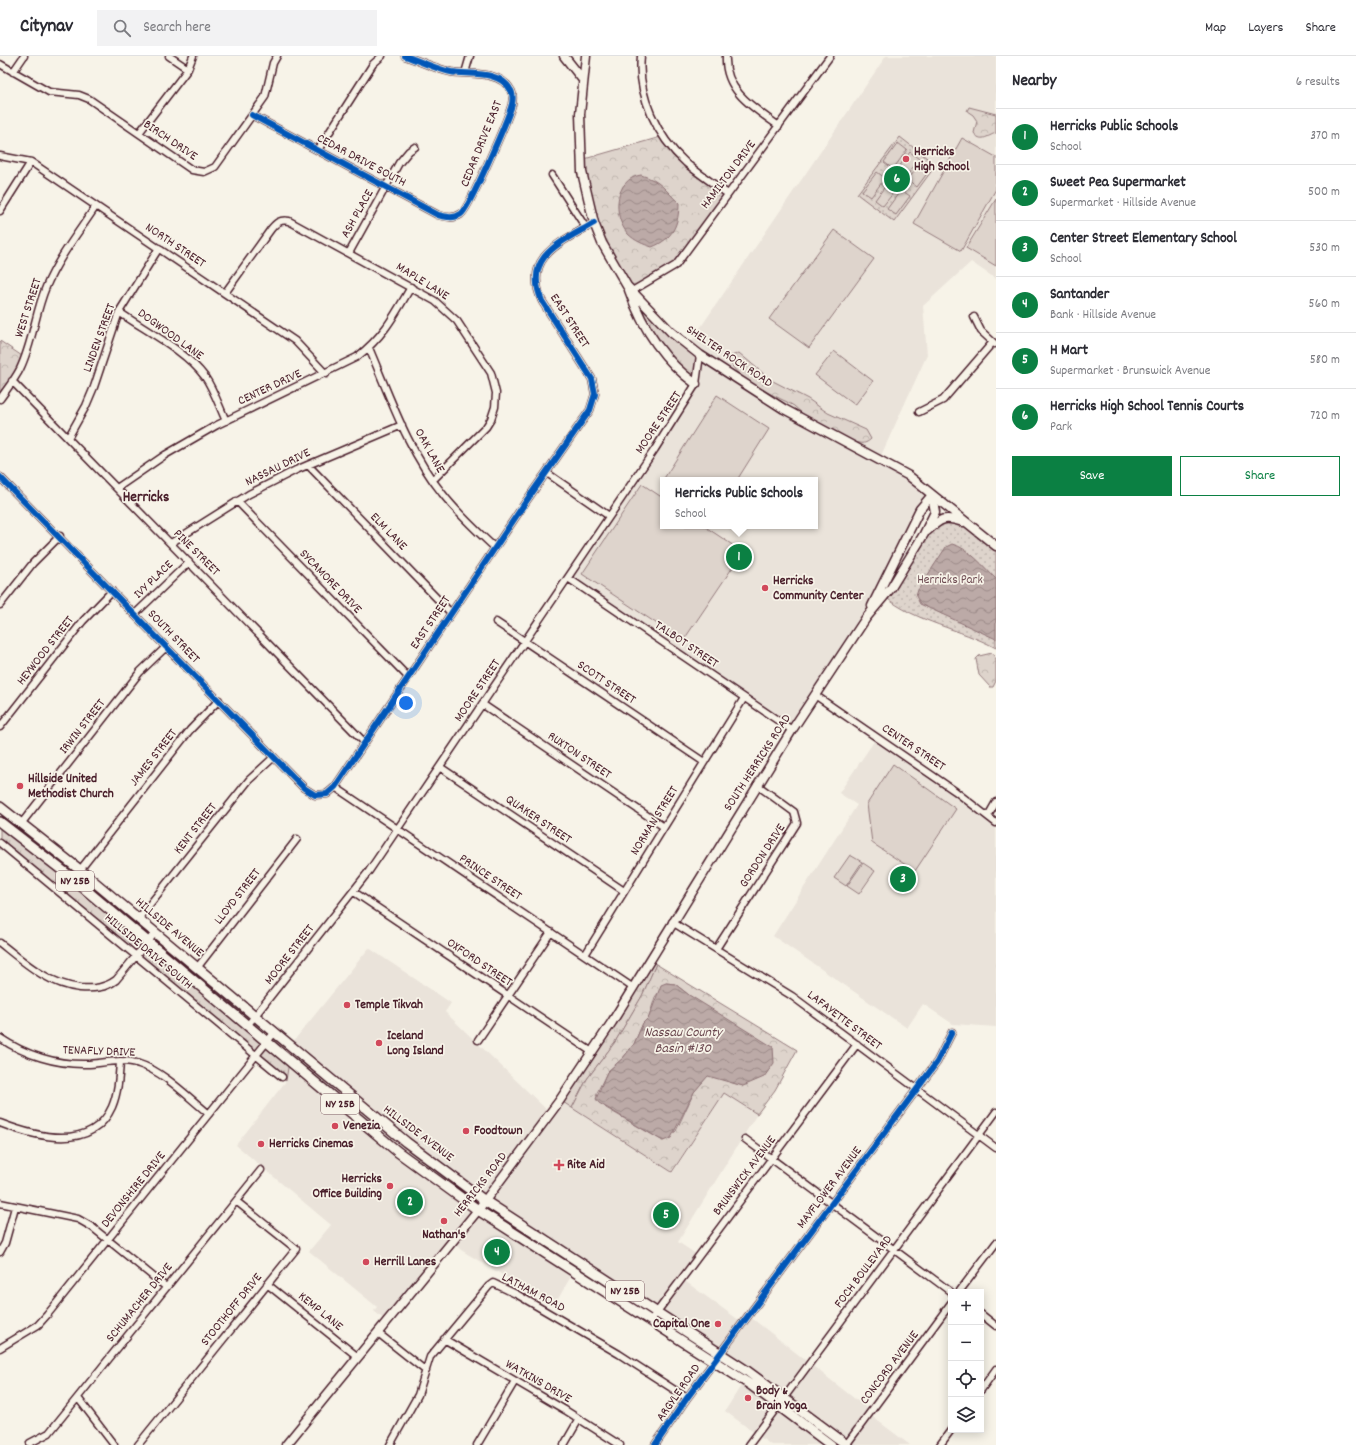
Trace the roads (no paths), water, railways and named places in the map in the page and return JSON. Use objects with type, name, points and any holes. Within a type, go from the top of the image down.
[{"type":"main road","points":[[564,56],[584,80]]},
{"type":"main road","name":"SHELTER ROCK ROAD","points":[[586,56],[580,114],[581,160],[594,223],[602,243],[630,288],[671,332],[700,355],[784,409],[909,476],[996,546]]},
{"type":"main road","points":[[630,288],[633,303],[650,335],[675,367],[696,384]]},
{"type":"main road","name":"SOUTH HERRICKS ROAD","points":[[672,922],[792,730],[866,618],[891,588],[924,534],[934,512],[932,495]]},
{"type":"main road","name":"SOUTH HERRICKS ROAD","points":[[866,618],[920,508],[932,495]]},
{"type":"main road","points":[[924,534],[939,520],[946,518],[966,522]]},
{"type":"main road","name":"HILLSIDE AVENUE","points":[[0,807],[80,870],[255,1018],[406,1142],[485,1201],[721,1354],[781,1401],[831,1445]]},
{"type":"main road","name":"HILLSIDE AVENUE","points":[[0,822],[148,942],[380,1137],[478,1210],[715,1361],[781,1401],[846,1445]]},
{"type":"main road","name":"HERRICKS ROAD","points":[[286,1445],[295,1436],[478,1210],[560,1100],[592,1052],[672,922]]},
{"type":"street","points":[[13,72],[24,56]]},
{"type":"street","points":[[169,56],[188,69]]},
{"type":"street","points":[[139,133],[188,69],[193,56]]},
{"type":"street","name":"BIRCH DRIVE","points":[[0,64],[49,92],[79,95],[89,99],[192,170],[204,172],[215,167],[265,97],[273,64],[277,56]]},
{"type":"street","points":[[318,150],[372,64],[382,56]]},
{"type":"street","points":[[405,56],[451,72],[465,73],[470,56]]},
{"type":"street","points":[[641,56],[640,75],[644,96],[659,129],[671,146],[686,162],[728,194]]},
{"type":"street","points":[[726,56],[728,75],[737,94],[779,126]]},
{"type":"street","name":"HAMILTON DRIVE","points":[[630,288],[674,267],[830,56]]},
{"type":"street","name":"CEDAR DRIVE EAST","points":[[462,214],[469,204],[512,104],[511,90],[505,82],[496,77],[465,73]]},
{"type":"street","name":"CEDAR DRIVE SOUTH","points":[[252,115],[438,215],[448,218],[462,214]]},
{"type":"street","name":"ASH PLACE","points":[[349,253],[399,163],[409,151],[415,147]]},
{"type":"street","name":"NORTH STREET","points":[[0,156],[31,162],[295,341],[326,374]]},
{"type":"street","points":[[0,210],[31,162]]},
{"type":"street","points":[[552,175],[586,228]]},
{"type":"street","name":"WEST STREET","points":[[0,399],[25,358],[47,285],[96,206]]},
{"type":"street","name":"MAPLE LANE","points":[[226,293],[270,229],[280,221],[289,221],[435,301],[457,321],[491,373],[496,387],[495,407],[486,427],[433,480]]},
{"type":"street","name":"EAST STREET","points":[[334,787],[590,410],[594,401],[594,386],[592,379],[542,301],[537,290],[536,281],[537,269],[545,254],[594,223]]},
{"type":"street","name":"LINDEN STREET","points":[[68,438],[94,388],[119,312],[159,248]]},
{"type":"street","name":"CENTER DRIVE","points":[[117,488],[165,455],[226,421],[326,374],[357,357],[369,348],[387,328],[411,287]]},
{"type":"street","name":"DOGWOOD LANE","points":[[119,312],[178,352],[197,367],[211,388],[226,421]]},
{"type":"street","points":[[919,412],[943,400],[994,344],[982,331],[974,317]]},
{"type":"street","name":"OAK LANE","points":[[369,348],[414,450],[433,480],[453,506],[495,548]]},
{"type":"street","name":"MOORE STREET","points":[[248,1026],[354,892],[568,578],[696,384],[700,355]]},
{"type":"street","name":"PINE STREET","points":[[12,381],[364,742]]},
{"type":"street","name":"NASSAU DRIVE","points":[[171,543],[237,502],[308,465],[402,425]]},
{"type":"street","name":"ELM LANE","points":[[308,465],[451,613]]},
{"type":"street","points":[[546,473],[609,516]]},
{"type":"street","name":"SOUTH STREET","points":[[0,476],[311,794],[320,796],[327,794],[334,787]]},
{"type":"street","points":[[0,487],[5,482]]},
{"type":"street","name":"SYCAMORE DRIVE","points":[[237,502],[408,677]]},
{"type":"street","points":[[0,605],[32,563],[60,536]]},
{"type":"street","name":"IVY PLACE","points":[[135,614],[189,562]]},
{"type":"street","name":"TALBOT STREET","points":[[568,578],[792,730]]},
{"type":"street","name":"HEYWOOD STREET","points":[[0,727],[83,621],[112,591]]},
{"type":"street","name":"SCOTT STREET","points":[[496,622],[704,762]]},
{"type":"street","name":"IRWIN STREET","points":[[21,824],[140,672],[166,647]]},
{"type":"street","name":"CENTER STREET","points":[[815,695],[955,791],[996,823]]},
{"type":"street","name":"NORMAN STREET","points":[[585,955],[744,698]]},
{"type":"street","name":"JAMES STREET","points":[[80,870],[190,730],[219,700]]},
{"type":"street","name":"RUXTON STREET","points":[[482,704],[664,827]]},
{"type":"street","name":"KENT STREET","points":[[138,919],[249,780],[274,757]]},
{"type":"street","name":"QUAKER STREET","points":[[440,767],[624,891]]},
{"type":"street","name":"GORDON DRIVE","points":[[716,949],[797,823],[794,812],[757,785]]},
{"type":"street","name":"PRINCE STREET","points":[[334,787],[632,987]]},
{"type":"street","points":[[988,816],[996,802]]},
{"type":"street","name":"LLOYD STREET","points":[[196,968],[297,839]]},
{"type":"street","name":"HILLSIDE DRIVE SOUTH","points":[[0,843],[282,1077]]},
{"type":"street","name":"OXFORD STREET","points":[[354,892],[592,1052]]},
{"type":"street","name":"LAFAYETTE STREET","points":[[672,922],[792,996],[996,1148]]},
{"type":"street","points":[[478,1040],[551,932]]},
{"type":"street","points":[[0,943],[45,978],[60,984],[82,988],[99,988],[109,985],[116,980],[155,933]]},
{"type":"street","name":"MAYFLOWER AVENUE","points":[[721,1354],[937,1062],[952,1032]]},
{"type":"street","name":"DEVONSHIRE DRIVE","points":[[0,1348],[38,1325],[274,1033]]},
{"type":"street","name":"TENAFLY DRIVE","points":[[0,1038],[16,1048],[49,1060],[86,1064],[120,1062],[138,1063],[151,1069],[209,1114]]},
{"type":"street","name":"BRUNSWICK AVENUE","points":[[651,1320],[857,1044]]},
{"type":"street","points":[[0,1123],[36,1134],[56,1138],[72,1138],[84,1134],[103,1120],[111,1108],[117,1091],[120,1062]]},
{"type":"street","name":"FOCH BOULEVARD","points":[[749,1445],[996,1112]]},
{"type":"street","points":[[745,1139],[948,1290]]},
{"type":"street","name":"SCHUMACHER DRIVE","points":[[30,1443],[49,1433],[261,1170]]},
{"type":"street","name":"STOOTHOFF DRIVE","points":[[138,1445],[296,1249],[236,1201]]},
{"type":"street","points":[[0,1203],[78,1219],[92,1227],[166,1287]]},
{"type":"street","points":[[0,1252],[5,1243],[15,1207]]},
{"type":"street","points":[[961,1289],[996,1243]]},
{"type":"street","name":"LATHAM ROAD","points":[[390,1445],[418,1395],[430,1358],[488,1286],[495,1283],[619,1354],[687,1398]]},
{"type":"street","name":"KEMP LANE","points":[[268,1284],[358,1358]]},
{"type":"street","name":"CONCORD AVENUE","points":[[846,1445],[948,1307]]},
{"type":"street","points":[[984,1316],[996,1326]]},
{"type":"street","points":[[378,1333],[426,1371]]},
{"type":"street","name":"WATKINS DRIVE","points":[[444,1339],[620,1445]]},
{"type":"street","name":"ARGYLE ROAD","points":[[655,1445],[687,1398],[721,1354]]},
{"type":"street","points":[[984,1386],[996,1370]]},
{"type":"street","points":[[477,1445],[514,1381]]},
{"type":"street","points":[[78,1398],[114,1445]]},
{"type":"street","points":[[564,1445],[579,1419]]},
{"type":"street","points":[[940,1445],[949,1433]]},
{"type":"street","points":[[292,1445],[295,1436]]},
{"type":"water","points":[[641,175],[658,183],[679,203],[678,218],[670,235],[659,244],[652,247],[633,239],[628,234],[619,218],[618,199],[625,183],[632,178]]},
{"type":"water","points":[[952,544],[964,549],[996,579],[996,639],[920,604],[916,596],[918,590],[946,547]]},
{"type":"water","name":"Nassau County Basin #130","points":[[666,983],[675,984],[689,995],[773,1047],[774,1063],[764,1077],[743,1086],[708,1076],[694,1092],[671,1138],[663,1141],[599,1103],[596,1099],[607,1072],[623,1058],[634,1044],[643,1023],[649,1017],[661,985]]},
{"type":"place","name":"Herricks High School","points":[[906,159]]},
{"type":"place","name":"Herricks High School Tennis Courts","points":[[897,179]]},
{"type":"place","name":"Herricks Public Schools","points":[[739,557]]},
{"type":"place","name":"Herricks Community Center","points":[[765,588]]},
{"type":"place","name":"Hillside United Methodist Church","points":[[20,786]]},
{"type":"place","name":"Center Street Elementary School","points":[[903,879]]},
{"type":"place","name":"Temple Tikvah","points":[[347,1005]]},
{"type":"place","name":"Iceland Long Island","points":[[379,1043]]},
{"type":"place","name":"Venezia","points":[[335,1126]]},
{"type":"place","name":"Foodtown","points":[[466,1131]]},
{"type":"place","name":"Herricks Cinemas","points":[[261,1144]]},
{"type":"place","name":"Rite Aid","points":[[559,1165]]},
{"type":"place","name":"Herricks Office Building","points":[[390,1186]]},
{"type":"place","name":"Sweet Pea Supermarket","points":[[410,1202]]},
{"type":"place","name":"H Mart","points":[[666,1215]]},
{"type":"place","name":"Nathan's","points":[[444,1221]]},
{"type":"place","name":"Santander","points":[[497,1252]]},
{"type":"place","name":"Herrill Lanes","points":[[366,1262]]},
{"type":"place","name":"Capital One","points":[[718,1324]]},
{"type":"place","name":"Body & Brain Yoga","points":[[748,1398]]},
{"type":"district","name":"Herricks","points":[[146,498]]},
{"type":"park label","name":"Herricks Park","points":[[950,580]]}]
